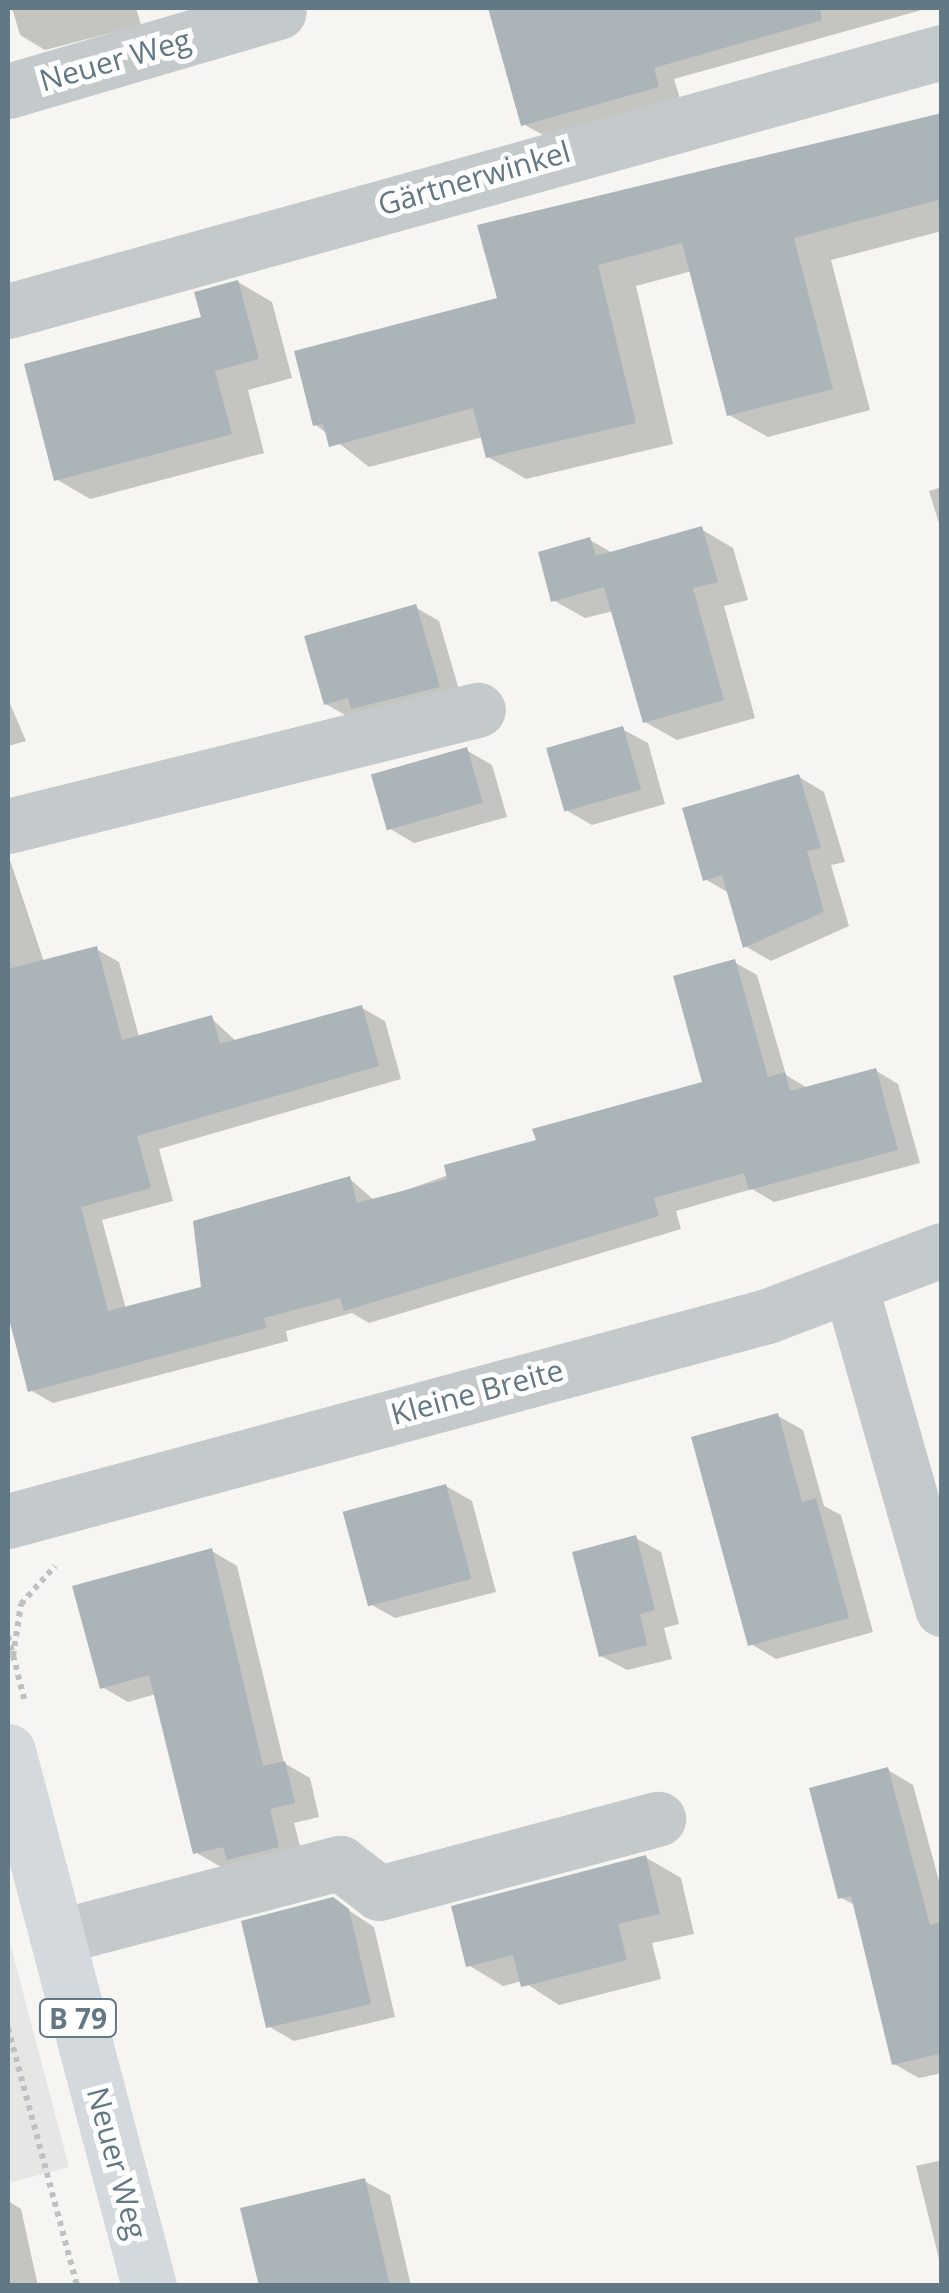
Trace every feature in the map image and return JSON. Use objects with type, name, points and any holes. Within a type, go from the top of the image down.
[{"type":"main road","name":"Neuer Weg","points":[[8,1751],[149,2286]]},
{"type":"street","name":"Neuer Weg","points":[[8,91],[279,12]]},
{"type":"street","name":"Gärtnerwinkel","points":[[8,310],[942,52]]},
{"type":"street","points":[[8,826],[478,710]]},
{"type":"street","name":"Kleine Breite","points":[[8,1521],[850,1285],[942,1250]]},
{"type":"street","points":[[850,1285],[942,1609]]},
{"type":"street","points":[[57,1937],[340,1863],[380,1892],[658,1819]]},
{"type":"path","points":[[8,1636],[13,1656]]},
{"type":"path","points":[[8,2028],[77,2286]]},
{"type":"shaded area","points":[[8,1935],[69,2167],[8,2183]]},
{"type":"building","points":[[488,8],[820,8],[822,20],[654,68],[659,87],[521,126]]},
{"type":"building","points":[[942,113],[942,199],[794,238],[833,389],[727,416],[682,243],[598,265],[636,423],[486,458],[473,408],[329,447],[323,424],[313,426],[294,351],[497,298],[477,225]]},
{"type":"building","points":[[238,280],[259,359],[215,371],[232,434],[54,481],[24,364],[201,317],[194,292]]},
{"type":"building","points":[[702,526],[718,582],[693,588],[724,700],[643,723],[604,587],[551,602],[538,552],[590,537],[596,556]]},
{"type":"building","points":[[416,604],[440,687],[351,709],[348,698],[324,705],[304,636]]},
{"type":"building","points":[[623,726],[641,789],[564,811],[546,748]]},
{"type":"building","points":[[467,747],[483,803],[387,830],[371,775]]},
{"type":"building","points":[[799,774],[821,848],[807,851],[824,912],[743,948],[722,875],[703,881],[682,808]]},
{"type":"building","points":[[97,946],[122,1040],[212,1015],[220,1044],[362,1005],[379,1066],[137,1136],[151,1188],[81,1207],[108,1311],[201,1287],[193,1221],[350,1176],[357,1203],[447,1179],[444,1165],[536,1140],[532,1129],[702,1082],[673,976],[735,959],[768,1077],[785,1072],[790,1091],[876,1068],[898,1150],[749,1190],[744,1173],[654,1198],[659,1216],[344,1311],[340,1298],[264,1318],[266,1328],[28,1392],[8,1315],[8,969]]},
{"type":"building","points":[[778,1413],[802,1502],[816,1498],[849,1618],[748,1646],[691,1437]]},
{"type":"building","points":[[446,1484],[471,1579],[368,1606],[343,1512]]},
{"type":"building","points":[[636,1535],[655,1610],[640,1614],[647,1645],[599,1657],[572,1552]]},
{"type":"building","points":[[212,1548],[263,1766],[285,1761],[295,1803],[270,1809],[279,1847],[227,1860],[223,1847],[193,1854],[149,1675],[100,1689],[72,1586]]},
{"type":"building","points":[[888,1767],[930,1925],[942,1922],[942,2053],[892,2065],[851,1896],[838,1899],[809,1788]]},
{"type":"building","points":[[646,1855],[660,1914],[618,1924],[627,1960],[521,1987],[513,1955],[466,1967],[451,1906]]},
{"type":"building","points":[[333,1897],[349,1909],[371,2004],[266,2028],[241,1921]]},
{"type":"building","points":[[365,2178],[390,2286],[259,2286],[240,2208]]}]
